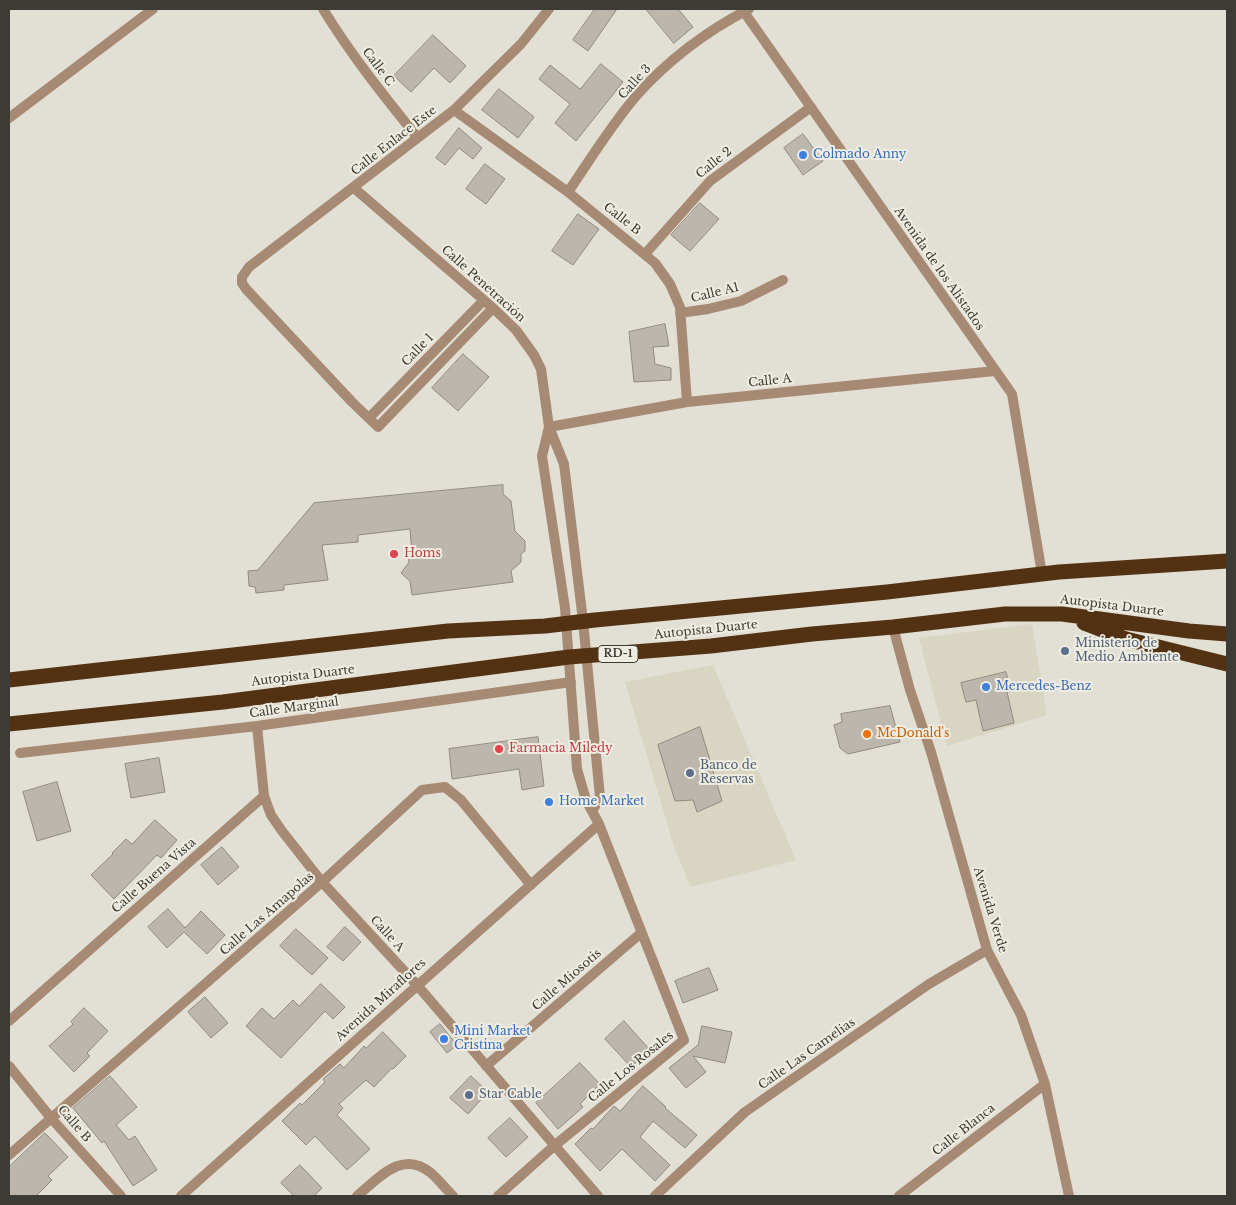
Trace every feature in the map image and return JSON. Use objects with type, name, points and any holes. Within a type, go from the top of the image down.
[{"type":"highway","name":"Autopista Duarte","points":[[9,680],[448,631],[545,626],[878,593],[1042,574],[1227,561]]},
{"type":"highway","name":"Autopista Duarte","points":[[9,724],[223,702],[569,657],[586,657],[893,627],[1005,614],[1062,614],[1227,634]]},
{"type":"highway","points":[[1062,614],[1126,639],[1227,664]]},
{"type":"street","points":[[9,118],[154,9]]},
{"type":"street","name":"Calle C","points":[[323,9],[344,44],[417,137]]},
{"type":"street","name":"Calle Enlace Este","points":[[369,418],[246,289],[242,283],[242,277],[249,267],[454,110],[522,44],[549,9]]},
{"type":"street","name":"Avenida de los Alistados","points":[[745,10],[1012,394],[1042,574]]},
{"type":"street","name":"Calle 3","points":[[568,192],[597,149],[642,90],[696,40],[745,10]]},
{"type":"street","name":"Calle 2","points":[[646,254],[710,181],[811,107]]},
{"type":"street","name":"Calle B","points":[[454,110],[568,192],[656,263],[670,284],[680,307],[687,402]]},
{"type":"street","name":"Calle Penetración","points":[[354,188],[493,308],[516,330],[537,362],[542,377],[549,427],[564,464],[586,657]]},
{"type":"street","name":"Calle A1","points":[[680,313],[708,310],[742,301],[783,280]]},
{"type":"street","name":"Calle 1","points":[[369,418],[484,300]]},
{"type":"street","points":[[369,418],[378,427],[493,308]]},
{"type":"street","name":"Calle A","points":[[549,427],[687,402],[995,372]]},
{"type":"street","name":"Calle Penetración","points":[[549,427],[542,456],[566,623],[569,657]]},
{"type":"street","name":"Avenida Verde","points":[[893,627],[910,690],[934,761],[987,950],[1021,1015],[1045,1084],[1069,1196]]},
{"type":"street","name":"Calle Los Rosales","points":[[498,1196],[554,1146],[684,1040],[599,824],[586,800],[577,768],[569,657]]},
{"type":"street","points":[[586,657],[600,797],[592,810]]},
{"type":"street","name":"Calle Marginal","points":[[20,754],[257,726],[571,682]]},
{"type":"street","points":[[257,726],[264,796]]},
{"type":"street","name":"Calle Las Amapolas","points":[[9,1155],[322,882],[422,790],[445,787],[461,800],[531,885]]},
{"type":"street","name":"Calle A","points":[[264,796],[271,814],[282,831],[322,882],[417,985],[598,1196]]},
{"type":"street","name":"Calle Buena Vista","points":[[9,1021],[264,796]]},
{"type":"street","name":"Avenida Miraflores","points":[[181,1196],[599,824]]},
{"type":"street","name":"Calle Miosotis","points":[[486,1066],[641,933]]},
{"type":"street","name":"Calle Las Camelias","points":[[655,1196],[745,1112],[929,984],[987,950]]},
{"type":"street","name":"Calle B","points":[[9,1066],[51,1118],[121,1196]]},
{"type":"street","name":"Calle Blanca","points":[[899,1196],[1045,1084]]},
{"type":"street","points":[[358,1196],[394,1166],[407,1163],[419,1165],[431,1173],[453,1196]]},
{"type":"shaded area","points":[[1032,624],[1047,715],[947,746],[919,638]]},
{"type":"shaded area","points":[[713,665],[796,860],[691,887],[675,850],[625,682]]},
{"type":"building","points":[[595,9],[617,9],[588,51],[573,40]]},
{"type":"building","points":[[646,9],[678,9],[693,27],[674,43]]},
{"type":"building","points":[[433,35],[466,66],[450,83],[434,68],[411,92],[394,76]]},
{"type":"building","points":[[601,64],[623,82],[576,141],[555,123],[570,104],[539,79],[550,65],[580,89]]},
{"type":"building","points":[[499,89],[534,117],[518,138],[482,110]]},
{"type":"building","points":[[459,128],[482,148],[473,159],[459,148],[445,165],[436,158]]},
{"type":"building","name":"Colmado Anny","points":[[803,134],[823,161],[803,175],[784,148]]},
{"type":"building","points":[[485,164],[505,179],[486,204],[466,189]]},
{"type":"building","points":[[700,203],[719,219],[690,251],[671,235]]},
{"type":"building","points":[[578,214],[599,229],[573,265],[552,251]]},
{"type":"building","points":[[665,324],[669,346],[653,347],[655,364],[671,368],[671,380],[634,382],[629,332]]},
{"type":"building","points":[[463,354],[489,377],[458,411],[432,388]]},
{"type":"building","points":[[503,485],[503,494],[511,501],[515,531],[525,541],[525,551],[521,554],[521,562],[511,571],[513,582],[412,595],[410,581],[401,573],[409,562],[408,554],[412,553],[410,529],[358,535],[358,542],[322,545],[328,580],[284,585],[284,590],[256,593],[255,587],[249,586],[248,571],[258,570],[314,503]]},
{"type":"building","points":[[1006,672],[1011,691],[1007,692],[1014,723],[983,731],[976,700],[966,702],[961,683]]},
{"type":"building","name":"McDonald's","points":[[890,706],[900,742],[848,754],[840,748],[834,725],[842,722],[841,714]]},
{"type":"building","name":"Banco de Reservas","points":[[700,727],[722,801],[697,812],[693,800],[675,801],[658,745]]},
{"type":"building","points":[[538,737],[544,786],[522,790],[519,769],[452,779],[449,749]]},
{"type":"building","points":[[159,758],[165,792],[131,798],[125,764]]},
{"type":"building","points":[[57,782],[71,831],[37,841],[23,792]]},
{"type":"building","points":[[155,820],[177,840],[161,858],[157,855],[114,899],[91,875],[126,839],[132,844]]},
{"type":"building","points":[[222,847],[239,867],[218,885],[201,865]]},
{"type":"building","points":[[168,909],[185,928],[201,911],[225,935],[207,954],[184,932],[167,948],[148,927]]},
{"type":"building","points":[[345,927],[361,942],[343,961],[327,947]]},
{"type":"building","points":[[296,929],[328,958],[312,975],[280,946]]},
{"type":"building","points":[[709,968],[718,990],[683,1003],[675,981]]},
{"type":"building","points":[[321,984],[345,1007],[333,1019],[325,1011],[281,1058],[246,1026],[262,1008],[274,1019],[293,1000],[299,1006]]},
{"type":"building","points":[[205,997],[228,1023],[211,1038],[188,1012]]},
{"type":"building","points":[[84,1008],[108,1031],[87,1053],[90,1056],[74,1072],[49,1046],[73,1024],[71,1022]]},
{"type":"building","points":[[624,1021],[650,1050],[631,1067],[605,1039]]},
{"type":"building","name":"Mini Market Cristina","points":[[440,1024],[457,1045],[447,1053],[430,1032]]},
{"type":"building","points":[[702,1026],[732,1032],[725,1063],[693,1056],[706,1072],[686,1088],[669,1068],[698,1045]]},
{"type":"building","points":[[383,1032],[406,1056],[374,1087],[366,1080],[339,1104],[343,1108],[337,1115],[370,1149],[347,1170],[315,1136],[306,1145],[282,1121],[300,1103],[302,1105],[325,1082],[323,1079],[340,1064],[344,1068],[364,1046],[366,1048]]},
{"type":"building","points":[[580,1063],[600,1084],[580,1104],[583,1107],[558,1129],[536,1103]]},
{"type":"building","points":[[110,1076],[137,1107],[116,1125],[129,1140],[135,1136],[157,1170],[133,1186],[104,1141],[102,1143],[73,1108]]},
{"type":"building","name":"Star Cable","points":[[471,1076],[488,1092],[468,1114],[450,1098]]},
{"type":"building","points":[[643,1086],[665,1108],[697,1135],[685,1148],[653,1121],[640,1137],[670,1165],[655,1181],[622,1149],[600,1171],[575,1144],[591,1128],[593,1129],[614,1106],[620,1111]]},
{"type":"building","points":[[510,1118],[528,1137],[506,1157],[488,1138]]},
{"type":"building","points":[[45,1133],[68,1157],[48,1176],[52,1180],[36,1196],[9,1196],[9,1167]]},
{"type":"building","points":[[300,1165],[322,1188],[314,1196],[294,1196],[281,1183]]},
{"type":"place","name":"Colmado Anny","points":[[803,155]]},
{"type":"place","name":"Homs","points":[[394,554]]},
{"type":"place","name":"Ministerio de Medio Ambiente","points":[[1065,651]]},
{"type":"place","name":"Mercedes-Benz","points":[[986,687]]},
{"type":"place","name":"McDonald's","points":[[867,734]]},
{"type":"place","name":"Farmacia Miledy","points":[[499,749]]},
{"type":"place","name":"Banco de Reservas","points":[[690,773]]},
{"type":"place","name":"Home Market","points":[[549,802]]},
{"type":"place","name":"Mini Market Cristina","points":[[444,1039]]},
{"type":"place","name":"Star Cable","points":[[469,1095]]}]
